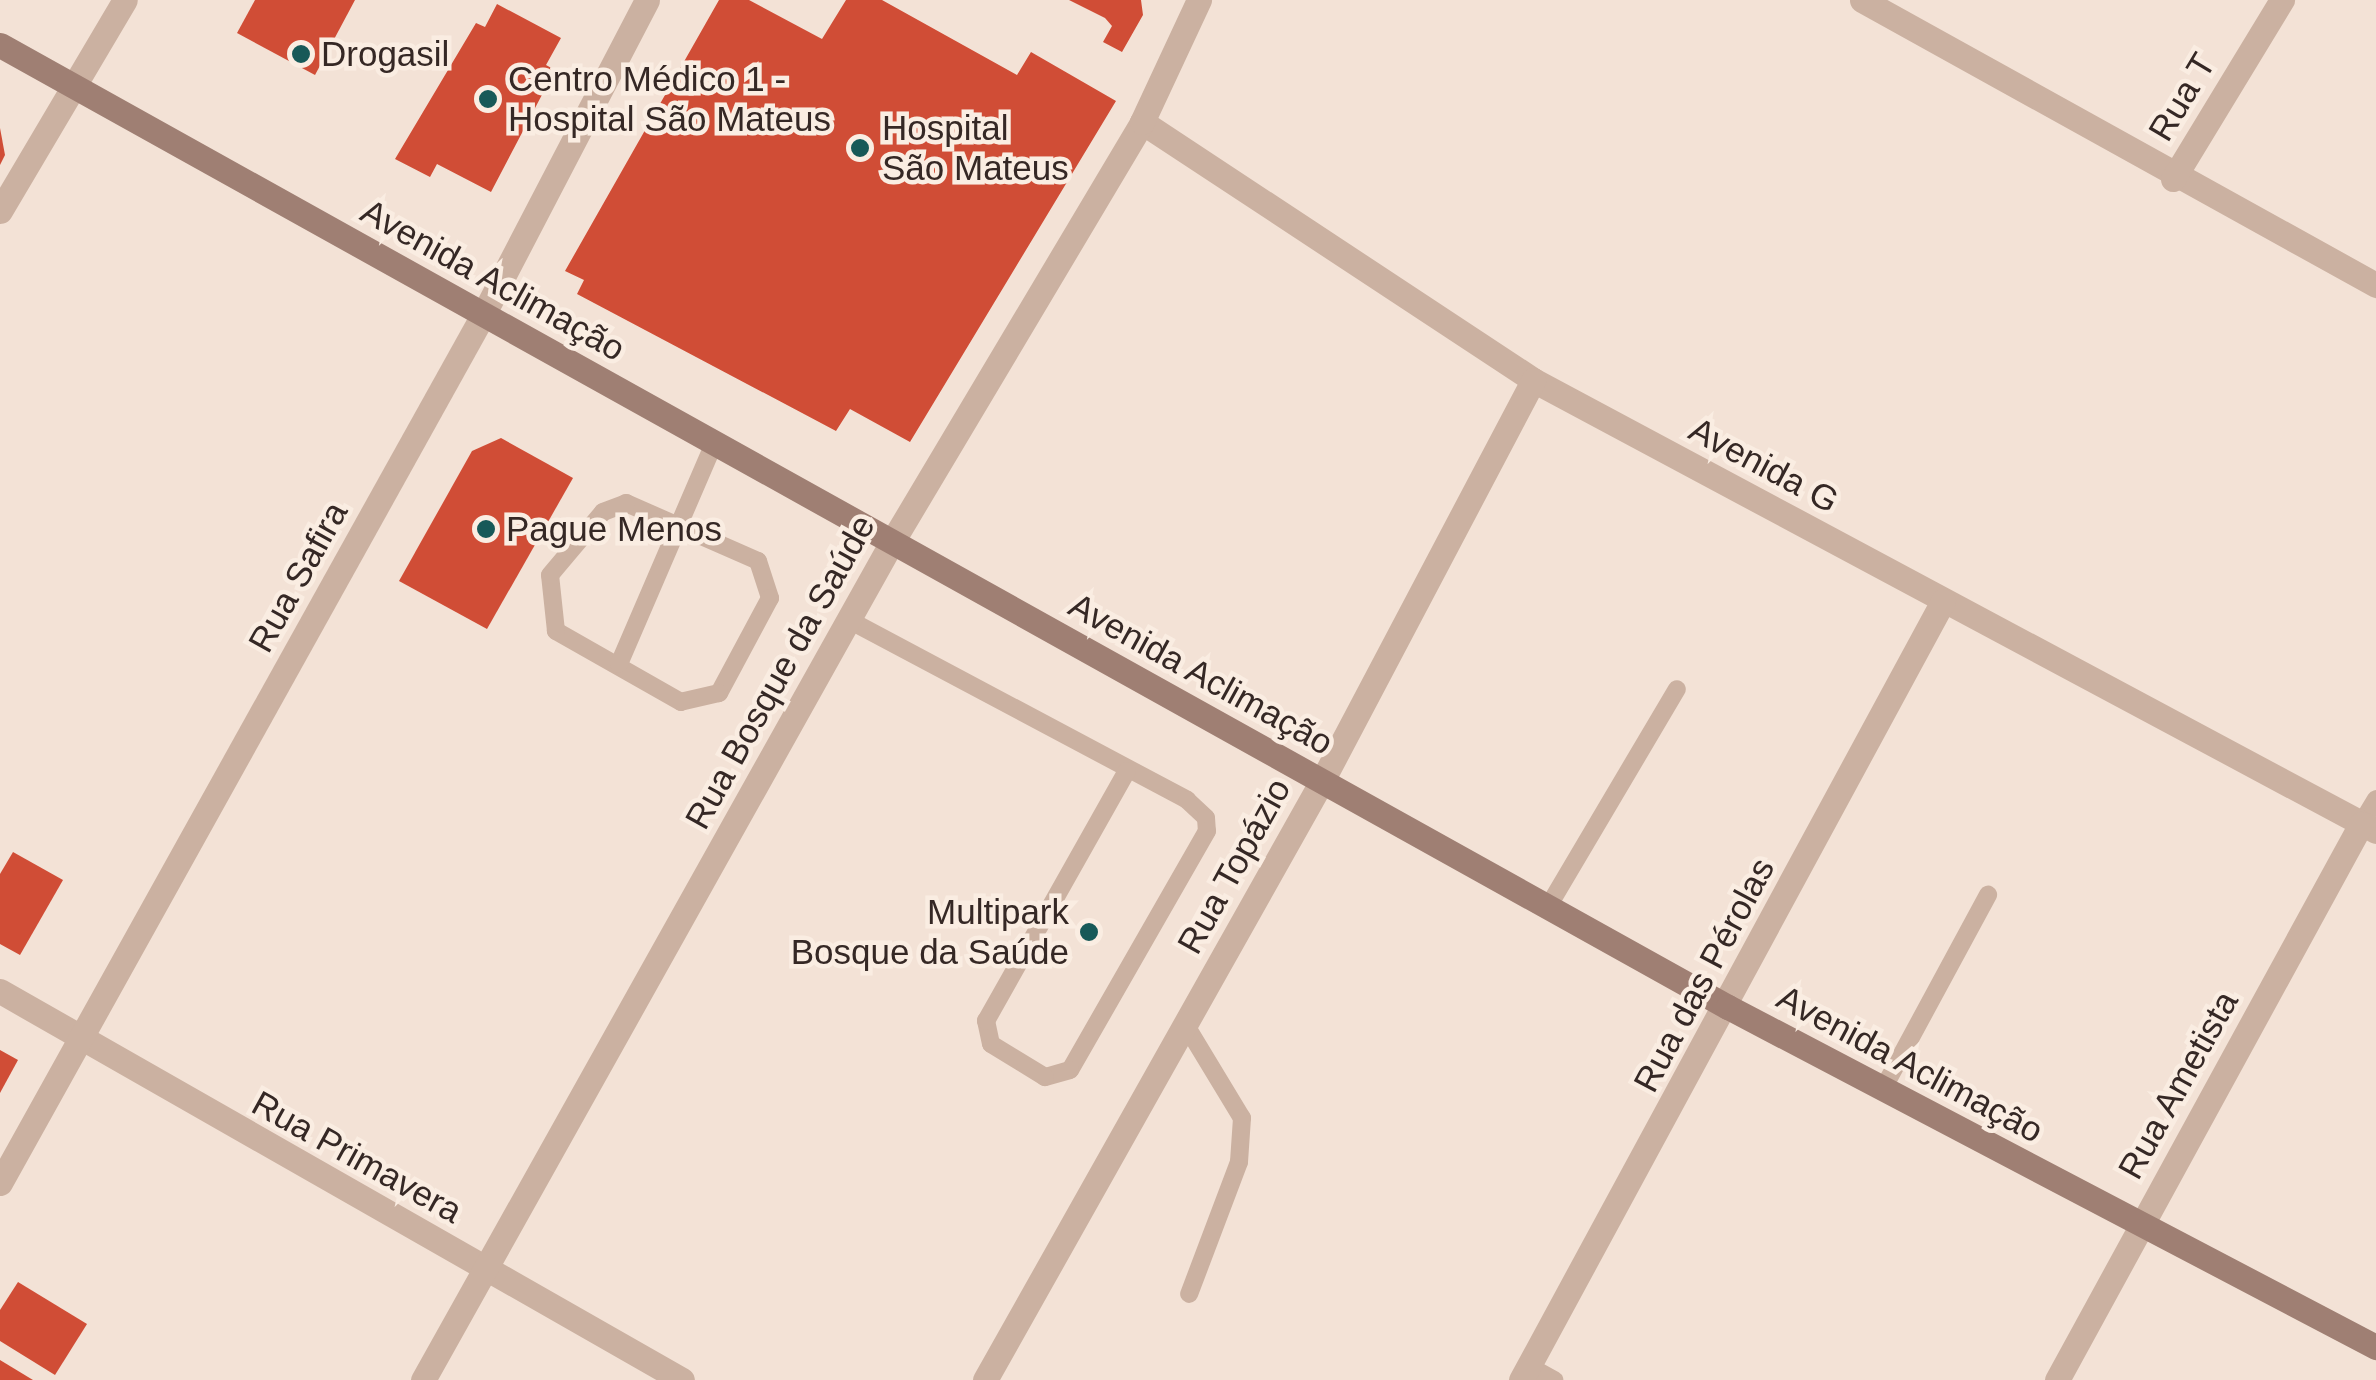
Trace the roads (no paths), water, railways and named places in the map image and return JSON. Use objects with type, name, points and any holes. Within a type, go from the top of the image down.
[{"type":"street","points":[[0,211],[125,0]]},
{"type":"street","name":"Rua Safira","points":[[0,1183],[484,315],[647,0]]},
{"type":"street","name":"Rua Bosque da Saúde","points":[[423,1380],[892,542],[1142,122],[1199,0]]},
{"type":"street","points":[[1862,0],[2173,179],[2376,286]]},
{"type":"street","name":"Rua T","points":[[2173,179],[2282,0]]},
{"type":"street","name":"Avenida Aclimação","points":[[0,45],[1728,1007],[2376,1347]]},
{"type":"street","name":"Avenida G","points":[[1142,122],[1533,380],[2368,828]]},
{"type":"street","name":"Rua Topázio","points":[[984,1380],[1322,782],[1533,380]]},
{"type":"street","name":"Rua das Pérolas","points":[[1525,1373],[1728,1007],[1943,601]]},
{"type":"street","name":"Rua Ametista","points":[[2057,1380],[2140,1226],[2368,828]]},
{"type":"street","name":"Rua Primavera","points":[[0,991],[79,1041],[682,1380]]},
{"type":"lane","points":[[619,664],[714,443]]},
{"type":"lane","points":[[626,504],[683,521],[746,548],[770,598],[719,692],[681,702],[556,630],[550,575],[603,512],[626,504]]},
{"type":"lane","points":[[849,620],[1187,800],[1207,831],[1070,1070],[1045,1077],[991,1044],[986,1021],[1127,771]]},
{"type":"lane","points":[[1548,907],[1677,689]]},
{"type":"lane","points":[[2368,828],[2376,799]]},
{"type":"lane","points":[[1883,1089],[1988,895]]},
{"type":"lane","points":[[1185,1024],[1242,1118],[1239,1162],[1189,1294]]},
{"type":"lane","points":[[1525,1373],[1554,1380]]},
{"type":"place","name":"Drogasil","points":[[301,54]]},
{"type":"place","name":"Centro Médico 1 - Hospital São Mateus","points":[[488,99]]},
{"type":"place","name":"Hospital São Mateus","points":[[860,148]]},
{"type":"place","name":"Pague Menos","points":[[486,529]]},
{"type":"place","name":"Multipark Bosque da Saúde","points":[[1089,932]]}]
